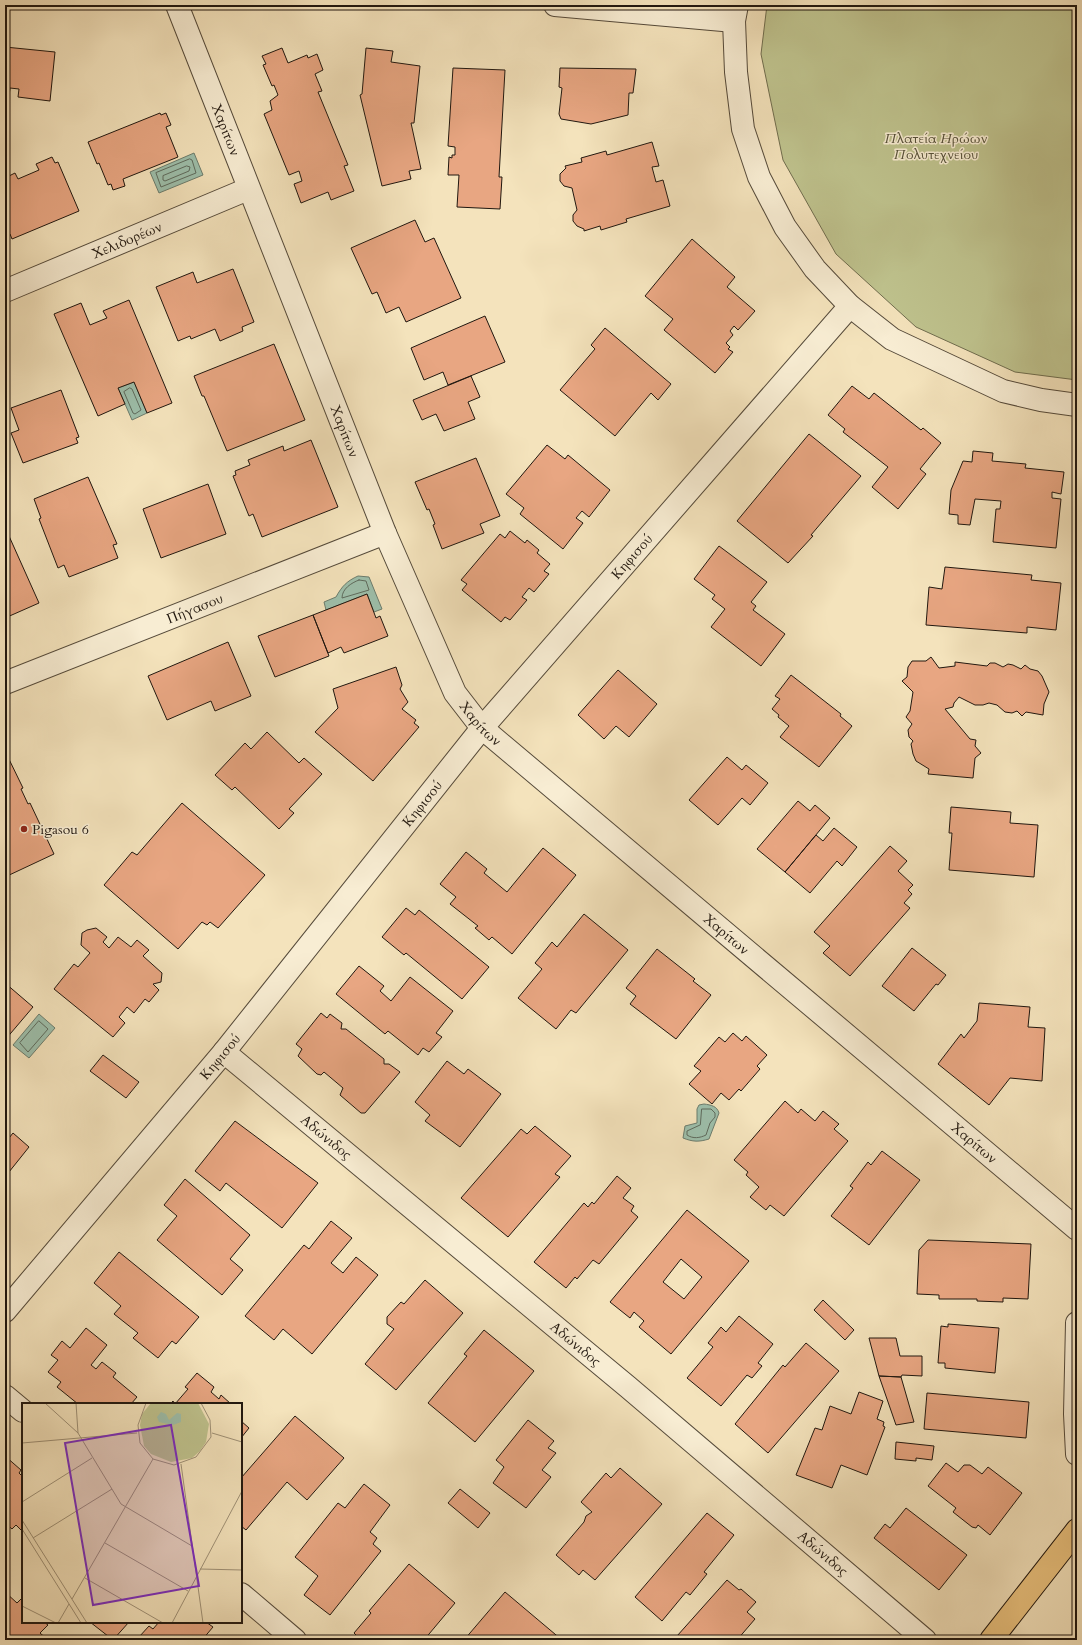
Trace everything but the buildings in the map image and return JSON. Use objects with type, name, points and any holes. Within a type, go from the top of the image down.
[{"type":"main road","points":[[991,1640],[1077,1530]]},
{"type":"street","name":"Χαρίτων","points":[[177,5],[248,189],[385,533],[455,693],[482,728],[1077,1229]]},
{"type":"street","points":[[555,5],[735,13],[736,72],[743,129],[759,177],[785,227],[815,269],[850,306],[892,339],[1004,391],[1041,400],[1077,405]]},
{"type":"street","name":"Χελιδορέων","points":[[5,291],[248,189]]},
{"type":"street","name":"Κηφισού","points":[[5,1311],[224,1052],[482,728],[850,306]]},
{"type":"street","name":"Πήγασου","points":[[5,683],[385,533]]},
{"type":"street","name":"Αδώνιδος","points":[[224,1052],[628,1387],[925,1640]]},
{"type":"street","points":[[1077,1323],[1075,1414],[1077,1454]]},
{"type":"street","points":[[5,1396],[22,1410]]},
{"type":"street","points":[[242,1595],[296,1640]]},
{"type":"green space","name":"Πλατεία Ηρώων Πολυτεχνείου","points":[[767,5],[1077,5],[1077,380],[1015,372],[916,327],[836,254],[783,160],[761,54]]},
{"type":"water","points":[[194,153],[203,175],[159,193],[150,172]]},
{"type":"water","points":[[134,382],[147,413],[132,420],[118,388]]},
{"type":"water","points":[[358,576],[369,577],[382,609],[374,612],[367,594],[326,610],[324,602],[336,597],[345,584]]},
{"type":"water","points":[[39,1014],[55,1028],[29,1058],[13,1045]]},
{"type":"water","points":[[704,1104],[715,1107],[719,1113],[709,1139],[696,1141],[683,1138],[685,1126],[697,1123],[697,1109],[699,1105]]},
{"type":"place","name":"Pigasou 6","points":[[24,829]]}]
